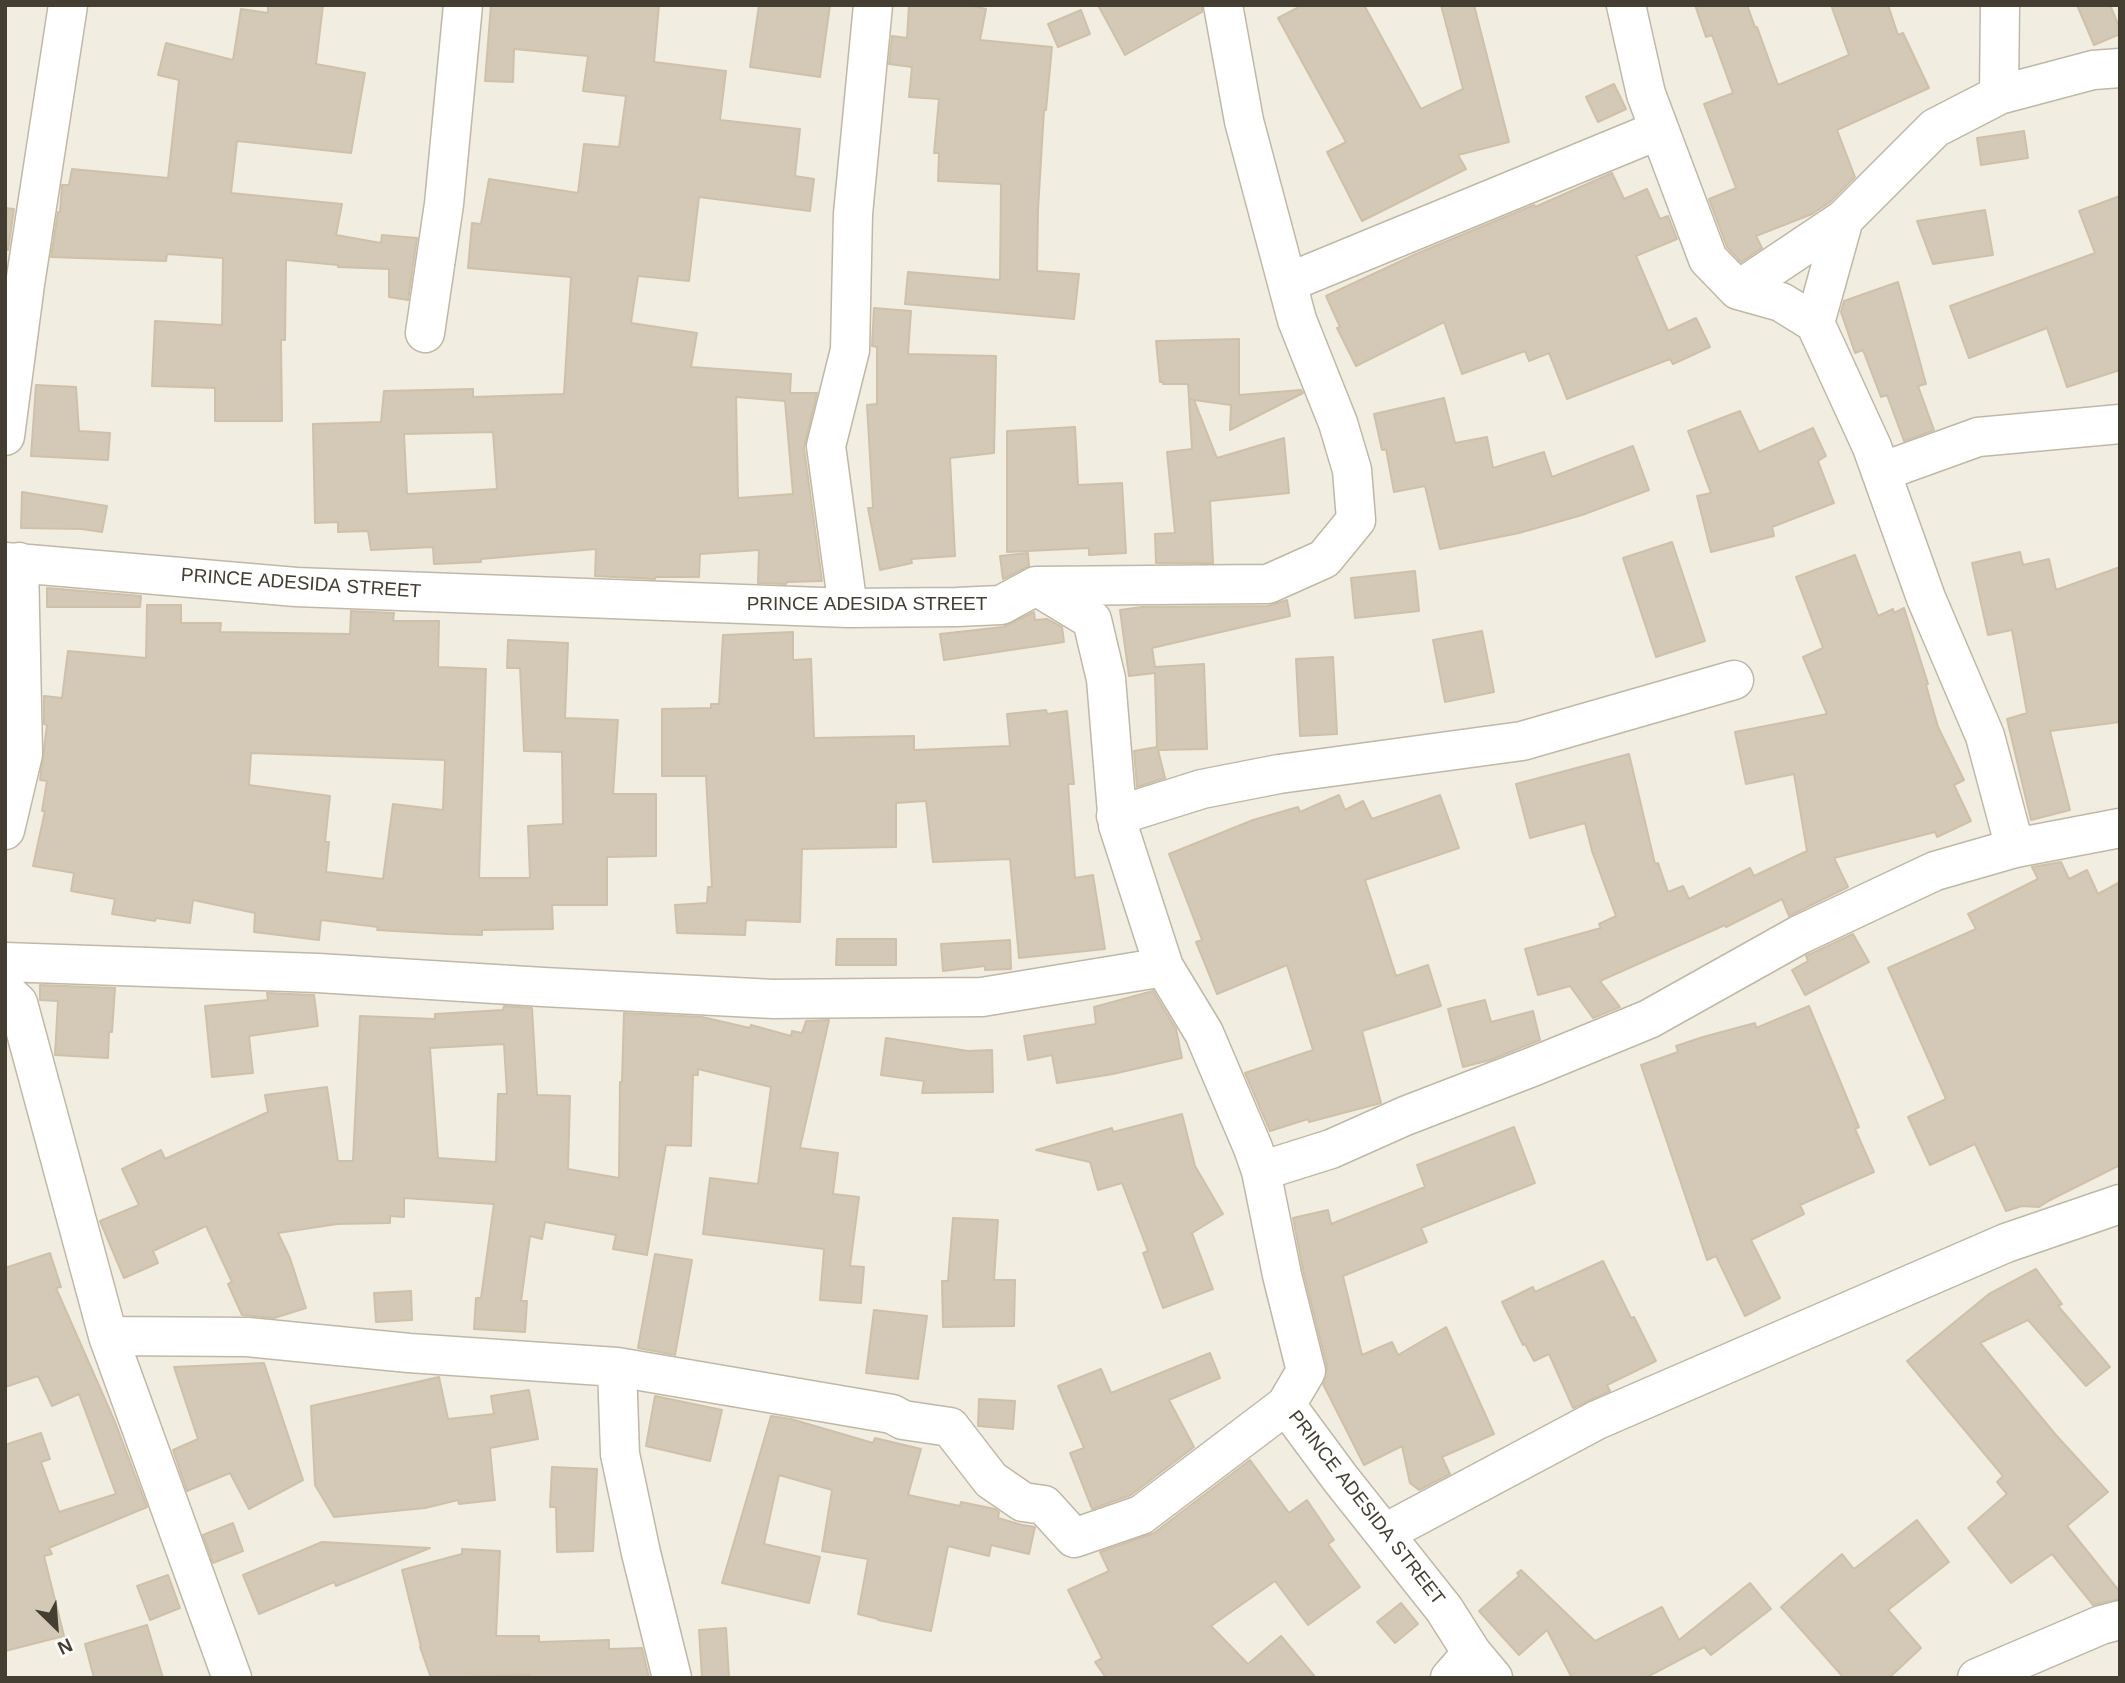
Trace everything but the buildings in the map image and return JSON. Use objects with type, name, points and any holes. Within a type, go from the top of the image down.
[{"type":"street","points":[[5,436],[68,5]]},
{"type":"street","points":[[425,333],[444,204],[463,5]]},
{"type":"street","points":[[848,608],[825,446],[850,350],[853,215],[873,5]]},
{"type":"street","points":[[1036,586],[1268,584],[1324,559],[1356,520],[1352,470],[1338,423],[1297,320],[1244,121],[1223,5]]},
{"type":"street","points":[[1626,5],[1646,94],[1708,259],[1738,290],[1781,302],[1815,323],[1872,447],[1926,598],[1985,736],[2015,848]]},
{"type":"street","points":[[1999,95],[2000,5]]},
{"type":"street","points":[[1738,290],[1844,219],[1935,128],[1999,95],[2093,71],[2120,68]]},
{"type":"street","points":[[1287,282],[1659,130]]},
{"type":"street","points":[[1815,323],[1844,219]]},
{"type":"street","points":[[1881,472],[1978,437],[2120,424]]},
{"type":"street","points":[[5,830],[23,754],[12,562]]},
{"type":"street","name":"PRINCE ADESIDA STREET","points":[[12,562],[296,587],[848,608],[1001,605],[1036,586],[1093,620],[1106,679],[1116,816],[1164,967],[1204,1033],[1261,1171],[1282,1275],[1306,1371],[1286,1405],[1444,1609],[1471,1670]]},
{"type":"street","points":[[1116,816],[1202,789],[1279,774],[1522,741],[1734,680]]},
{"type":"street","points":[[1261,1171],[1331,1149],[1405,1116],[1532,1068],[1649,1019],[1799,935],[1935,871],[2015,848],[2120,828]]},
{"type":"street","points":[[5,962],[318,973],[772,999],[982,997],[1164,967]]},
{"type":"street","points":[[5,991],[18,1003],[108,1336],[232,1678]]},
{"type":"street","points":[[1385,1533],[1597,1420],[2006,1243],[2120,1204]]},
{"type":"street","points":[[108,1336],[247,1337],[409,1353],[617,1367],[892,1414],[903,1420],[950,1427],[991,1480],[1023,1502],[1044,1505],[1073,1538],[1141,1515],[1286,1405]]},
{"type":"street","points":[[617,1367],[620,1454],[672,1678]]},
{"type":"street","points":[[1977,1678],[2101,1625],[2120,1620]]}]
